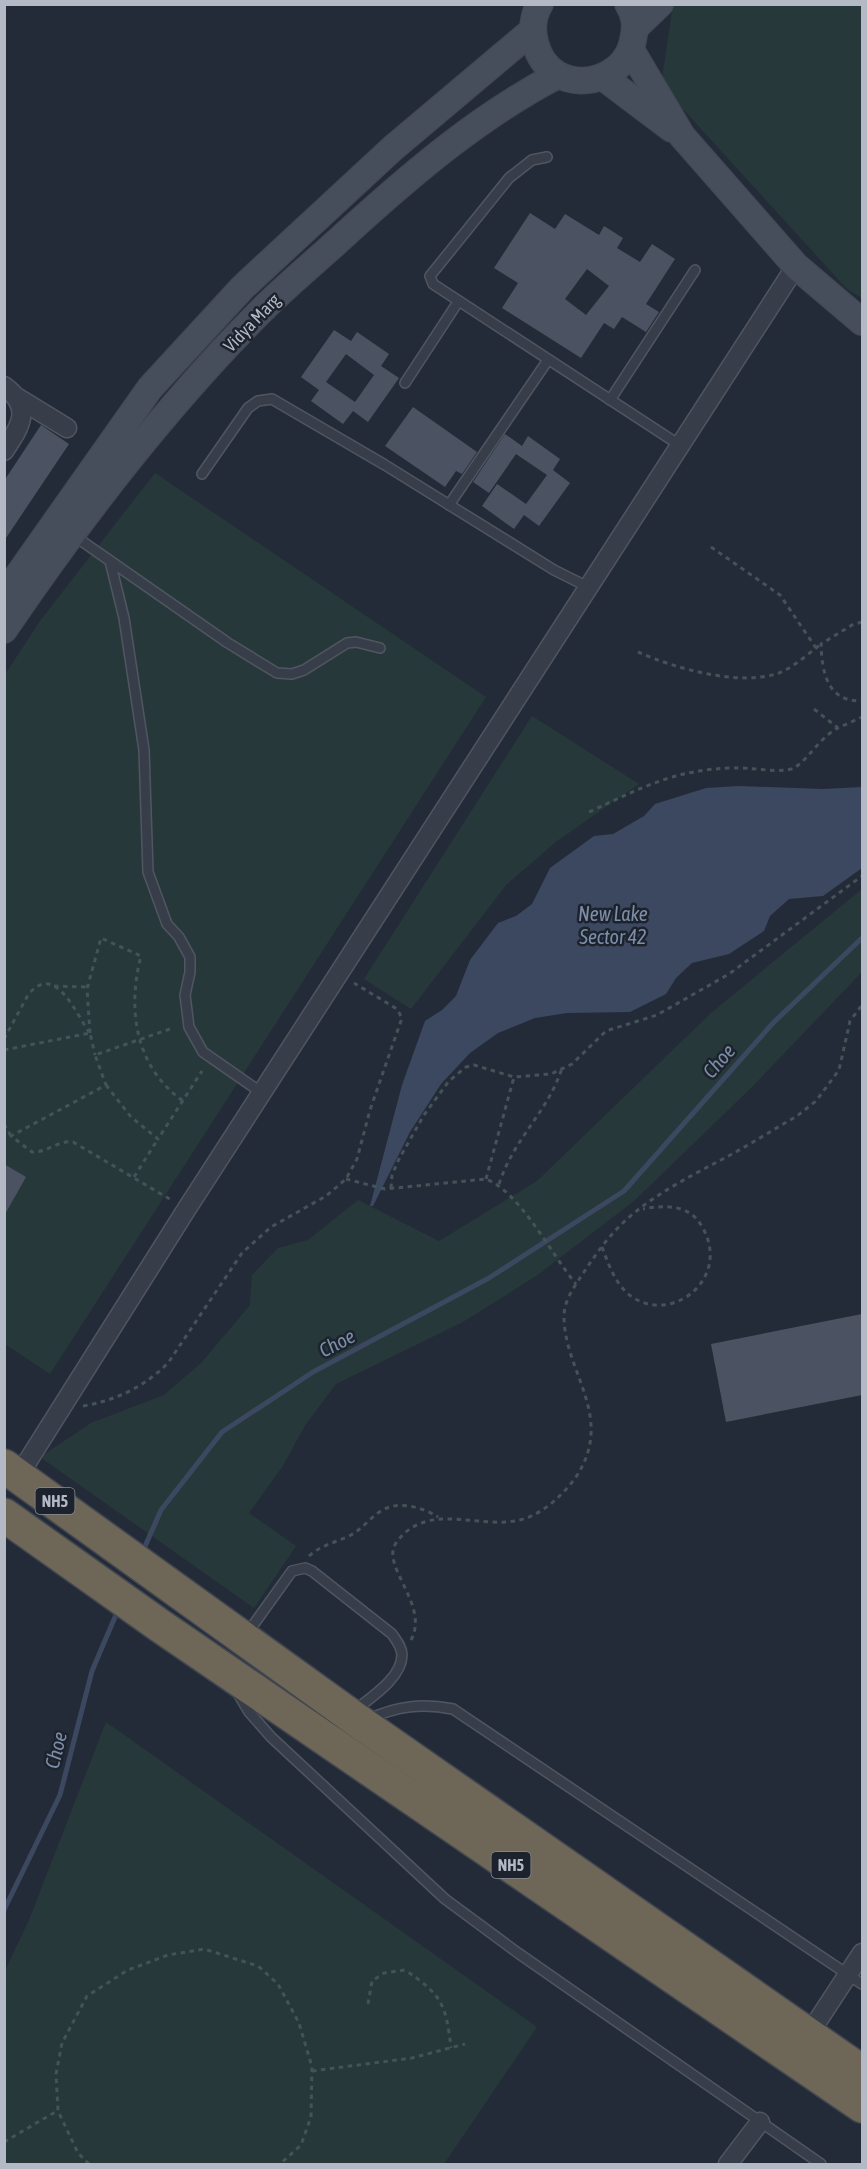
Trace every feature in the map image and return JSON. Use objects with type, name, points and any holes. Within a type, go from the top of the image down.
[{"type":"highway","name":"NH5","points":[[12,1471],[356,1719],[862,2072]]},
{"type":"highway","name":"NH5","points":[[4,1515],[159,1625],[862,2106]]},
{"type":"main road","points":[[536,12],[536,48],[558,75],[581,81],[603,77],[620,67],[632,27],[660,4]]},
{"type":"main road","name":"Vidya Marg","points":[[4,595],[150,388],[243,287],[536,12]]},
{"type":"main road","points":[[632,27],[682,136]]},
{"type":"main road","name":"Vidya Marg","points":[[4,630],[71,534],[176,404],[267,306],[413,173],[520,94],[558,75]]},
{"type":"main road","points":[[603,77],[682,136],[796,266],[862,322]]},
{"type":"street","points":[[12,1471],[64,1406],[186,1210],[796,266]]},
{"type":"street","points":[[11,392],[68,428]]},
{"type":"street","points":[[4,451],[15,436],[22,417],[11,392]]},
{"type":"street","points":[[809,2034],[855,1979],[862,1953]]},
{"type":"street","points":[[728,2164],[760,2122]]},
{"type":"lane","points":[[547,157],[532,160],[509,178],[430,276],[439,290],[681,446]]},
{"type":"lane","points":[[610,400],[695,270]]},
{"type":"lane","points":[[405,383],[458,302]]},
{"type":"lane","points":[[449,505],[548,360]]},
{"type":"lane","points":[[202,474],[248,408],[258,400],[272,399],[554,570],[588,587]]},
{"type":"lane","points":[[71,534],[228,643],[277,673],[292,674],[304,670],[346,643],[356,642],[380,648]]},
{"type":"lane","points":[[110,561],[124,618],[144,750],[148,872],[167,924],[179,936],[190,957],[190,972],[185,995],[189,1027],[203,1052],[262,1093]]},
{"type":"lane","points":[[244,1638],[292,1571],[305,1568],[312,1571],[392,1634],[402,1655],[398,1669],[356,1719]]},
{"type":"lane","points":[[221,1667],[249,1712],[271,1737],[445,1899],[518,1953],[821,2164]]},
{"type":"lane","points":[[356,1719],[412,1705],[431,1705],[453,1709],[855,1979]]},
{"type":"path","points":[[711,547],[780,595],[816,648]]},
{"type":"path","points":[[638,652],[693,670],[737,677],[779,672],[852,625],[862,622]]},
{"type":"path","points":[[821,644],[824,678],[840,696],[862,701]]},
{"type":"path","points":[[814,709],[838,728]]},
{"type":"path","points":[[589,812],[663,778],[687,771],[754,767],[784,771],[794,768],[825,735],[862,717]]},
{"type":"path","points":[[391,1188],[392,1175],[399,1159],[424,1115],[449,1081],[466,1067],[474,1065],[514,1077],[551,1074],[589,1048],[606,1031],[657,1015],[729,974],[862,876]]},
{"type":"path","points":[[158,1139],[131,1117],[106,1084],[95,1055],[87,1009],[88,987],[101,938],[141,956],[134,1000],[139,1040],[155,1075],[183,1101]]},
{"type":"path","points":[[64,1406],[84,1406],[115,1397],[133,1390],[154,1376],[168,1363],[242,1253],[271,1227],[326,1196],[346,1179],[357,1159],[370,1110],[402,1018],[398,1010],[340,974]]},
{"type":"path","points":[[53,986],[64,992],[90,1034]]},
{"type":"path","points":[[4,1040],[33,988],[88,987]]},
{"type":"path","points":[[402,1655],[415,1632],[416,1622],[411,1596],[395,1566],[393,1550],[396,1543],[412,1528],[439,1518],[507,1522],[519,1520],[549,1506],[576,1476],[584,1460],[591,1417],[587,1395],[568,1343],[564,1315],[567,1300],[602,1247],[615,1231],[668,1190],[797,1116],[816,1101],[839,1070],[850,1021],[862,1005]]},
{"type":"path","points":[[95,1055],[170,1029]]},
{"type":"path","points":[[4,1050],[90,1034]]},
{"type":"path","points":[[500,1184],[509,1157],[553,1092],[562,1068]]},
{"type":"path","points":[[134,1177],[202,1071]]},
{"type":"path","points":[[486,1179],[514,1077]]},
{"type":"path","points":[[11,1136],[106,1084]]},
{"type":"path","points":[[4,1124],[11,1136],[32,1152],[44,1151],[60,1142],[73,1142],[186,1210]]},
{"type":"path","points":[[346,1179],[385,1189],[486,1179],[500,1184],[513,1197],[576,1284]]},
{"type":"path","points":[[602,1247],[617,1281],[627,1293],[642,1301],[658,1305],[675,1301],[691,1294],[702,1284],[710,1270],[712,1251],[709,1237],[699,1221],[689,1212],[669,1206],[642,1209]]},
{"type":"path","points":[[292,1571],[314,1552],[352,1534],[382,1510],[398,1506],[423,1508],[439,1518]]},
{"type":"path","points":[[89,2164],[78,2153],[58,2111],[57,2074],[62,2043],[87,1996],[128,1970],[168,1955],[204,1949],[258,1966],[278,1984],[299,2023],[312,2071],[311,2117],[301,2145],[280,2164]]},
{"type":"path","points":[[368,2004],[372,1981],[384,1972],[405,1970],[428,1985],[440,2000],[447,2014],[451,2048]]},
{"type":"path","points":[[312,2071],[412,2058],[465,2044]]},
{"type":"path","points":[[4,2142],[58,2111]]},
{"type":"shaded area","points":[[673,5],[862,5],[862,298],[847,289],[661,85]]},
{"type":"shaded area","points":[[155,473],[486,697],[50,1374],[5,1344],[4,676],[40,621]]},
{"type":"shaded area","points":[[532,716],[639,784],[557,841],[506,885],[411,1009],[364,979]]},
{"type":"shaded area","points":[[862,889],[862,972],[752,1087],[634,1201],[536,1276],[463,1322],[336,1384],[306,1424],[282,1467],[249,1513],[296,1546],[254,1608],[40,1457],[91,1423],[164,1395],[202,1362],[250,1305],[252,1275],[278,1248],[308,1240],[358,1200],[439,1241],[537,1181],[711,1013]]},
{"type":"shaded area","points":[[106,1722],[537,2027],[444,2164],[5,2164],[5,1971],[29,1920]]},
{"type":"water","name":"New Lake Sector 42","points":[[739,786],[823,789],[862,787],[862,868],[823,896],[789,899],[770,916],[764,931],[729,954],[692,963],[676,978],[666,994],[630,1012],[567,1013],[535,1018],[498,1033],[470,1053],[441,1084],[410,1132],[373,1206],[370,1206],[402,1085],[425,1021],[442,1010],[456,996],[470,960],[498,923],[516,916],[532,904],[550,868],[594,836],[613,834],[644,816],[655,804],[706,788]]},
{"type":"building","points":[[530,213],[555,229],[565,214],[599,235],[604,226],[623,238],[617,248],[640,262],[652,244],[675,259],[646,304],[659,312],[646,332],[622,317],[614,329],[604,323],[581,358],[502,308],[518,283],[494,268]],"holes":[[[587,269],[609,286],[586,315],[565,299]]]},
{"type":"building","points":[[334,330],[351,341],[357,332],[389,354],[381,366],[399,378],[368,422],[353,411],[343,424],[311,401],[319,390],[301,377]],"holes":[[[346,354],[374,375],[355,402],[326,382]]]},
{"type":"building","points":[[413,407],[477,452],[462,474],[456,471],[445,487],[385,446]]},
{"type":"building","points":[[41,425],[69,444],[4,541],[4,481]]},
{"type":"building","points":[[505,434],[522,446],[528,436],[560,459],[553,470],[570,483],[539,526],[524,515],[514,529],[482,506],[497,484],[526,504],[547,475],[516,454],[489,493],[473,482]]},
{"type":"building","points":[[4,1164],[26,1177],[4,1216]]},
{"type":"building","points":[[862,1314],[862,1395],[726,1422],[711,1344]]},
{"type":"waterway","name":"Choe","points":[[143,1551],[161,1510],[222,1432],[313,1372],[489,1278],[624,1191],[773,1023],[862,938]]},
{"type":"waterway","name":"Choe","points":[[4,1910],[60,1795],[92,1671],[118,1610]]}]
